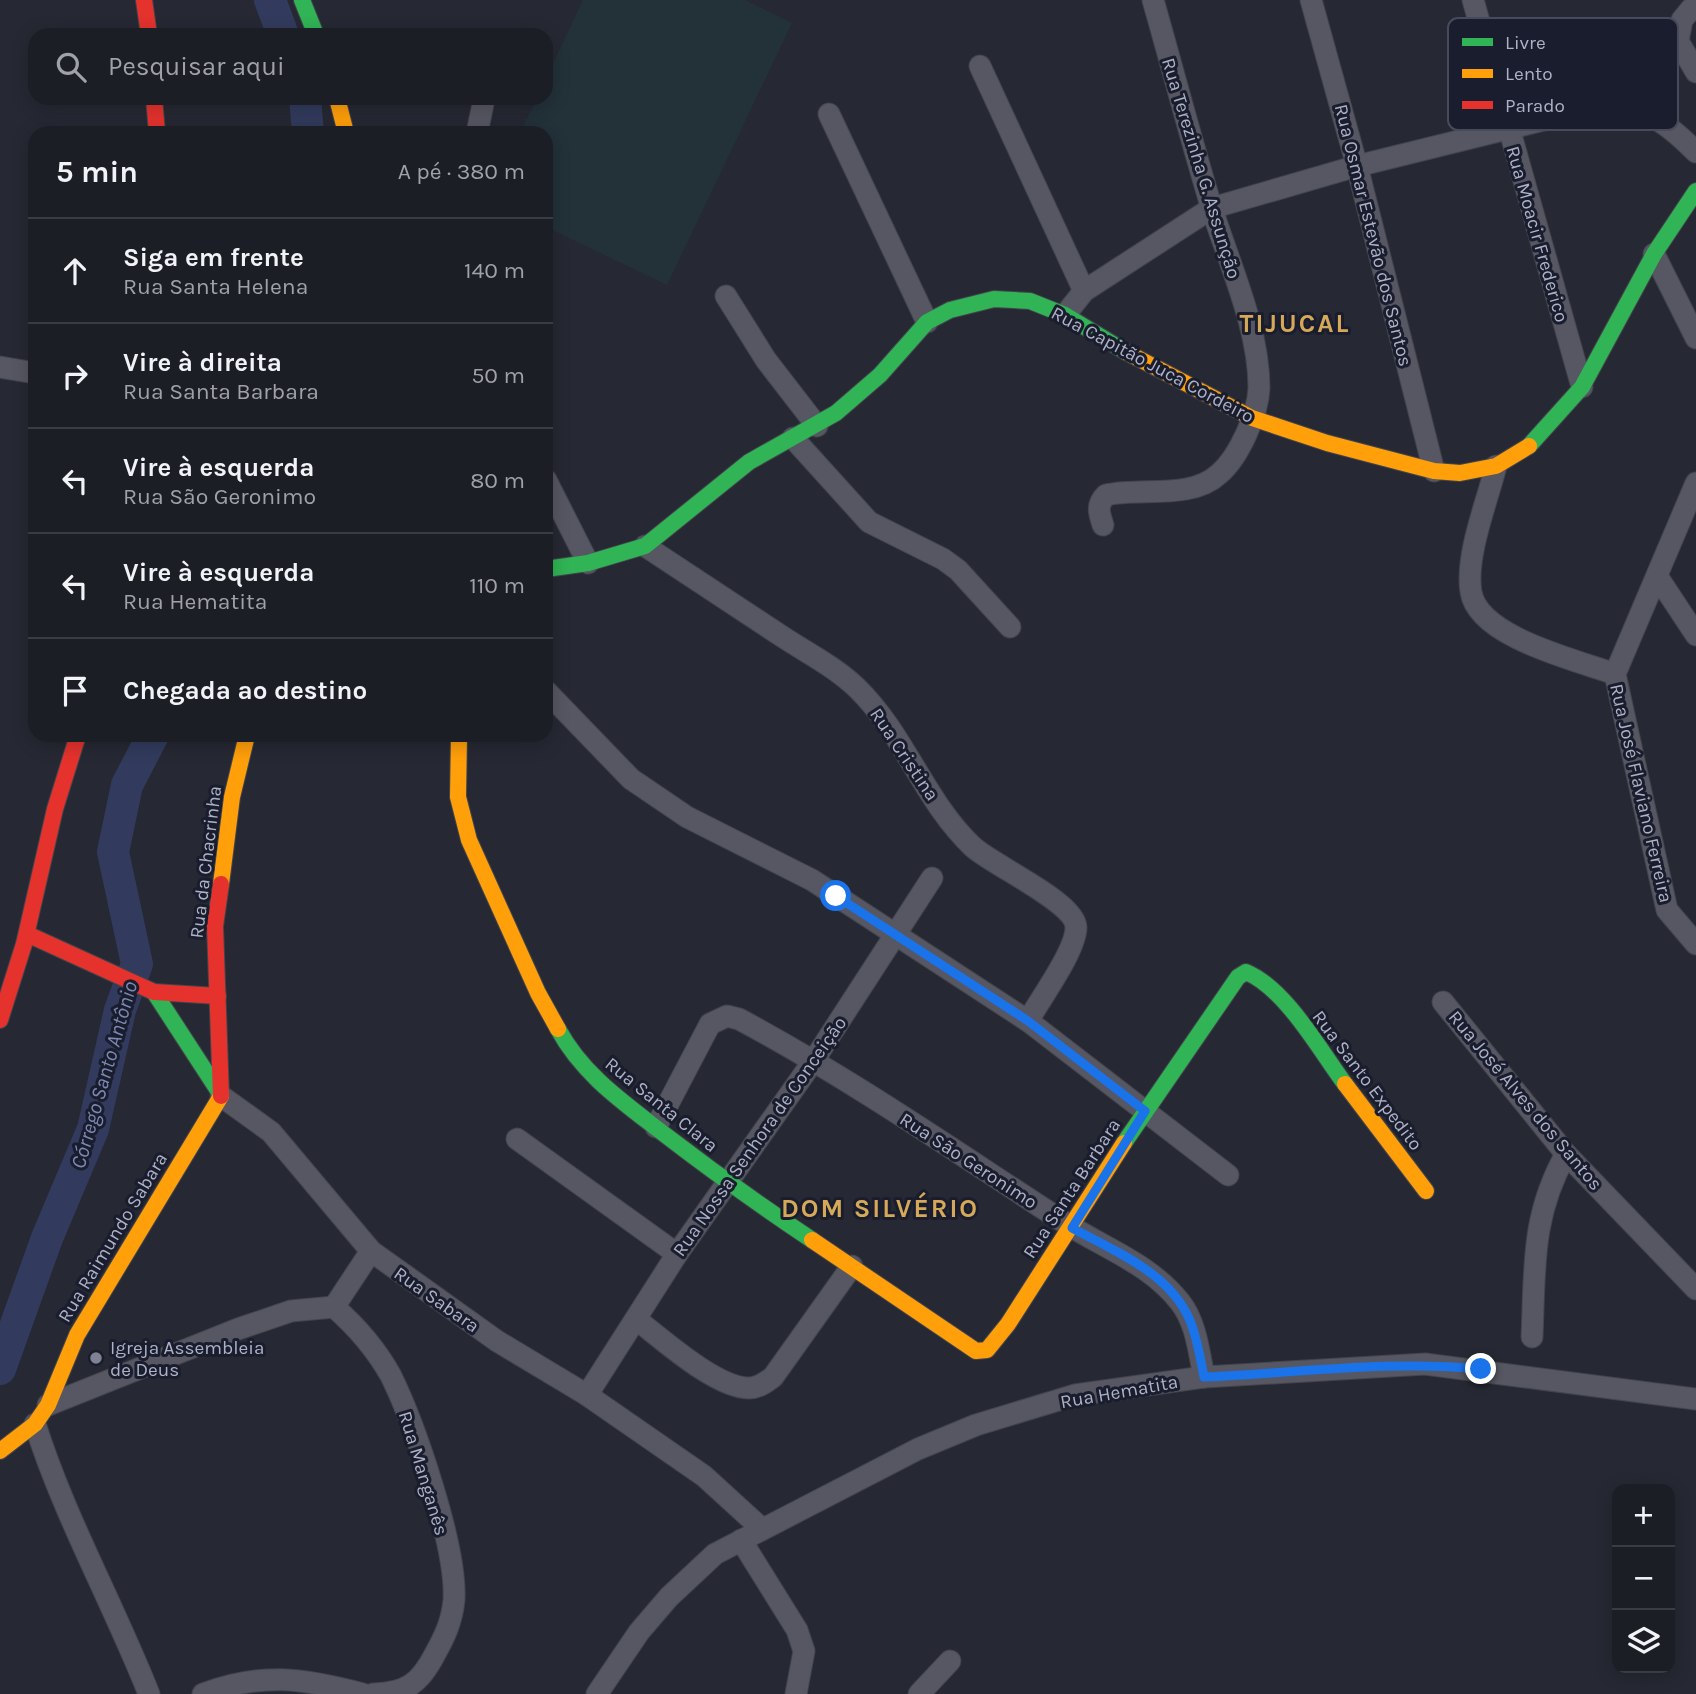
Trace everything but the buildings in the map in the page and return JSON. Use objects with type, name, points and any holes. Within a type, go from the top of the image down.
[{"type":"street","points":[[145,0],[148,28]]},
{"type":"street","points":[[302,0],[313,28]]},
{"type":"street","name":"Rua Terezinha G. Assunção","points":[[1103,525],[1099,511],[1100,501],[1106,495],[1194,486],[1217,476],[1229,463],[1252,418],[1259,390],[1250,328],[1212,208],[1153,0]]},
{"type":"street","name":"Rua Osmar Estevão dos Santos","points":[[1311,0],[1357,166],[1434,471]]},
{"type":"street","name":"Rua Moacir Frederico","points":[[1473,0],[1478,18]]},
{"type":"street","points":[[1693,10],[1682,20],[1678,41],[1696,72]]},
{"type":"street","points":[[981,66],[1084,290]]},
{"type":"street","points":[[155,105],[156,126]]},
{"type":"street","points":[[339,105],[344,126]]},
{"type":"street","points":[[478,126],[483,105]]},
{"type":"street","points":[[829,114],[927,322]]},
{"type":"street","points":[[1065,314],[1084,290],[1212,208],[1357,166],[1505,130]]},
{"type":"street","name":"Rua Moacir Frederico","points":[[1509,130],[1581,387]]},
{"type":"street","points":[[1673,130],[1696,152]]},
{"type":"street","name":"Rua Capitão Juca Cordeiro","points":[[553,568],[588,563],[645,546],[749,462],[817,426],[880,375],[927,322],[950,310],[994,299],[1030,301],[1065,314],[1127,353],[1252,418],[1327,443],[1434,471],[1460,473],[1496,466],[1534,443],[1581,387],[1654,254],[1696,191]]},
{"type":"street","points":[[1654,254],[1696,338]]},
{"type":"street","points":[[726,296],[766,360],[817,426]]},
{"type":"street","points":[[0,367],[28,372]]},
{"type":"street","points":[[793,438],[869,522],[943,559],[958,570],[1010,627]]},
{"type":"street","points":[[1496,466],[1471,565],[1471,592],[1476,609],[1493,626],[1515,638],[1615,674],[1696,483]]},
{"type":"street","points":[[553,494],[588,563]]},
{"type":"street","name":"Rua Cristina","points":[[645,546],[827,662],[858,689],[888,724],[938,804],[970,844],[1006,872],[1054,898],[1071,912],[1076,926],[1072,944],[1028,1021]]},
{"type":"street","points":[[1657,576],[1696,635]]},
{"type":"street","name":"Rua José Flaviano Ferreira","points":[[1615,674],[1667,910],[1696,944]]},
{"type":"street","points":[[553,698],[631,779],[687,817],[812,880],[1028,1021],[1228,1175]]},
{"type":"street","points":[[0,1020],[7,975],[27,934],[37,878],[62,778],[75,742]]},
{"type":"street","name":"Rua da Chacrinha","points":[[218,996],[215,926],[232,797],[245,742]]},
{"type":"street","name":"Rua Santa Clara","points":[[459,742],[458,797],[469,839],[538,993],[569,1050],[582,1067],[604,1088],[729,1184],[976,1351],[987,1350],[1008,1324]]},
{"type":"street","name":"Rua Nossa Senhora de Conceição","points":[[587,1395],[677,1254],[814,1060],[932,878]]},
{"type":"street","points":[[27,934],[107,973],[150,990],[218,996],[221,1096]]},
{"type":"street","name":"Rua Santa Barbara","points":[[1008,1324],[1145,1111],[1238,977],[1246,972],[1254,973],[1277,994]]},
{"type":"street","points":[[150,990],[221,1096]]},
{"type":"street","name":"Rua Santo Expedito","points":[[1277,994],[1426,1191]]},
{"type":"street","name":"Rua José Alves dos Santos","points":[[1443,1002],[1566,1154],[1696,1289]]},
{"type":"street","name":"Rua São Geronimo","points":[[656,1127],[710,1024],[727,1016],[756,1028],[814,1060],[1072,1228],[1131,1259],[1161,1282],[1181,1303],[1193,1328],[1204,1377]]},
{"type":"street","name":"Rua Sabara","points":[[221,1096],[271,1132],[370,1251],[497,1341],[587,1395],[704,1476],[761,1528]]},
{"type":"street","name":"Rua Raimundo Sabara","points":[[48,1405],[77,1335],[221,1096]]},
{"type":"street","points":[[517,1139],[677,1254]]},
{"type":"street","points":[[1532,1337],[1541,1209],[1550,1183],[1566,1154]]},
{"type":"street","points":[[0,1451],[34,1424],[48,1405],[238,1329],[291,1311],[334,1307],[370,1251]]},
{"type":"street","points":[[636,1319],[713,1374],[741,1387],[761,1386],[773,1377],[852,1265]]},
{"type":"street","name":"Rua Manganês","points":[[334,1307],[362,1332],[390,1375],[416,1435],[453,1571],[451,1625],[418,1682],[400,1690],[373,1694]]},
{"type":"street","name":"Rua Hematita","points":[[597,1694],[639,1632],[669,1597],[715,1555],[761,1528],[918,1450],[976,1425],[1075,1395],[1204,1377],[1425,1363],[1696,1399]]},
{"type":"street","points":[[34,1424],[48,1466],[119,1618],[149,1694]]},
{"type":"street","points":[[741,1540],[797,1629],[804,1651],[796,1694]]},
{"type":"street","points":[[919,1694],[950,1661]]},
{"type":"street","points":[[209,1693],[237,1683],[276,1678],[317,1682],[363,1694]]},
{"type":"shaded area","points":[[583,0],[745,0],[792,23],[667,285],[553,230],[553,126],[523,126],[534,105],[553,105],[553,63]]},
{"type":"waterway","name":"Córrego Santo Antônio","points":[[270,0],[280,28]]},
{"type":"waterway","name":"Córrego Santo Antônio","points":[[306,105],[307,126]]},
{"type":"waterway","name":"Córrego Santo Antônio","points":[[0,1369],[47,1238],[93,1129],[120,1010],[137,964],[113,852],[127,785],[149,742]]},
{"type":"traffic: fast","points":[[302,0],[313,28]]},
{"type":"traffic: fast","points":[[1529,446],[1582,387],[1654,254],[1696,191]]},
{"type":"traffic: fast","points":[[553,568],[588,563],[645,546],[749,462],[836,413],[880,375],[927,322],[950,310],[994,299],[1030,301],[1065,315],[1126,352]]},
{"type":"traffic: fast","points":[[1124,1143],[1238,977],[1246,972],[1261,980],[1288,1006],[1345,1084]]},
{"type":"traffic: fast","points":[[154,992],[221,1095]]},
{"type":"traffic: fast","points":[[558,1029],[579,1060],[619,1099],[718,1175],[812,1240]]},
{"type":"traffic: slow","points":[[339,105],[344,126]]},
{"type":"traffic: slow","points":[[1126,352],[1252,418],[1327,443],[1434,471],[1460,473],[1496,466],[1529,446]]},
{"type":"traffic: slow","points":[[221,884],[232,797],[245,742]]},
{"type":"traffic: slow","points":[[459,742],[458,797],[469,840],[538,993],[558,1029]]},
{"type":"traffic: slow","points":[[1345,1084],[1426,1191]]},
{"type":"traffic: slow","points":[[0,1451],[35,1424],[48,1405],[77,1335],[221,1096]]},
{"type":"traffic: slow","points":[[812,1240],[976,1351],[987,1350],[1008,1324],[1124,1143]]},
{"type":"traffic: jam","points":[[144,0],[148,28]]},
{"type":"traffic: jam","points":[[155,105],[156,126]]},
{"type":"traffic: jam","points":[[0,1020],[24,944],[55,809],[76,742]]},
{"type":"traffic: jam","points":[[221,884],[215,926],[221,1096]]},
{"type":"traffic: jam","points":[[27,934],[154,992],[218,996]]},
{"type":"place","name":"Igreja Assembleia de Deus","points":[[96,1358]]},
{"type":"district","name":"TIJUCAL","points":[[1295,323]]},
{"type":"district","name":"DOM SILVÉRIO","points":[[880,1208]]},
{"type":"route","points":[[836,896],[1028,1021],[1145,1111],[1072,1228],[1131,1259],[1161,1282],[1181,1303],[1193,1328],[1204,1377],[1299,1373],[1385,1364],[1425,1363],[1481,1369]]}]
